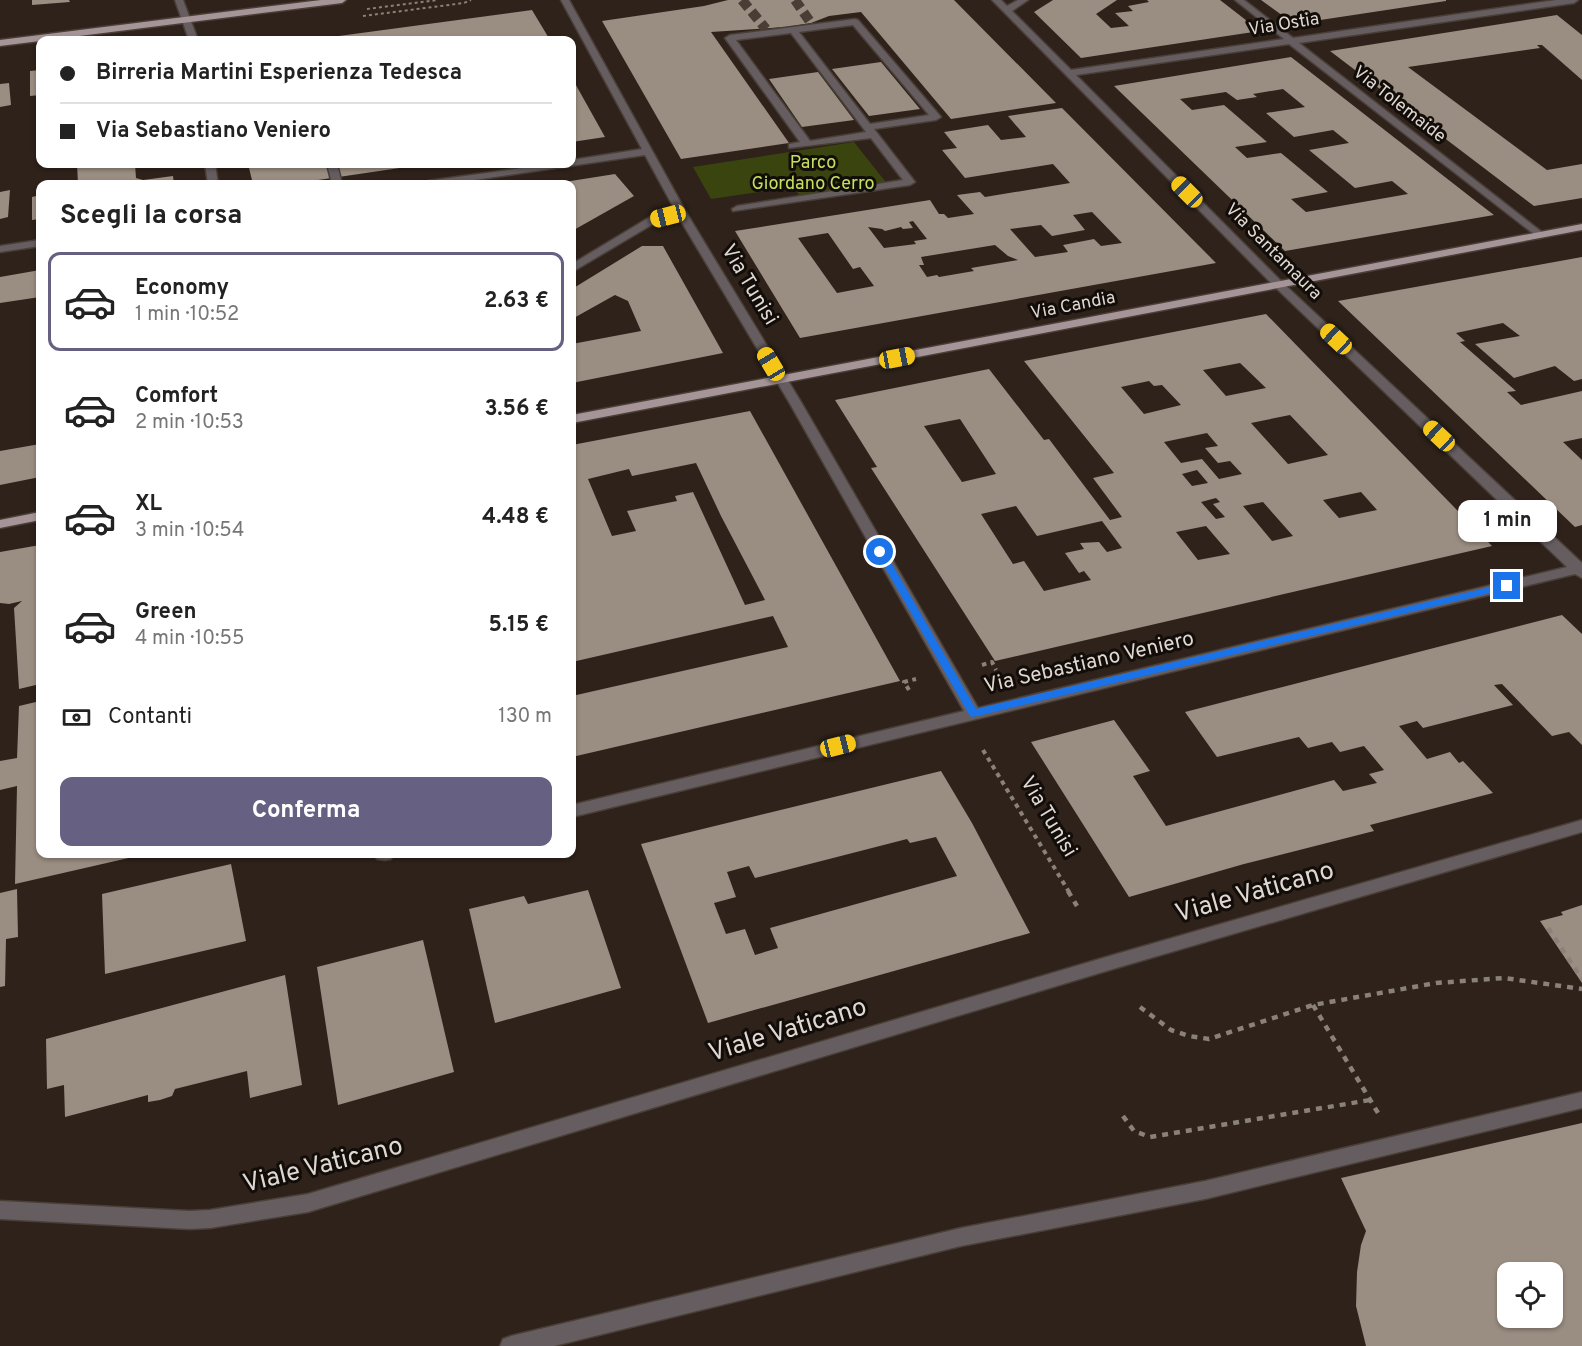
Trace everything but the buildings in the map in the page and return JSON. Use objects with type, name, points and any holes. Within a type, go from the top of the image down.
[{"type":"main road","points":[[56,36],[342,0]]},
{"type":"main road","points":[[0,43],[36,39]]},
{"type":"main road","name":"Via Candia","points":[[576,418],[1582,227]]},
{"type":"main road","points":[[0,524],[36,517]]},
{"type":"street","points":[[179,0],[193,36]]},
{"type":"street","name":"Via Tunisi","points":[[565,0],[681,212],[781,380],[973,713]]},
{"type":"street","name":"Via Santamaura","points":[[996,0],[1279,285],[1581,570]]},
{"type":"street","points":[[1006,10],[1024,0]]},
{"type":"street","name":"Via Tolemaide","points":[[1239,0],[1539,235]]},
{"type":"street","name":"Via Ostia","points":[[1070,74],[1574,0]]},
{"type":"street","points":[[793,146],[807,144],[936,117],[855,22],[813,25],[793,30],[768,31],[730,38],[807,144]]},
{"type":"street","points":[[737,209],[910,182],[793,30]]},
{"type":"street","points":[[576,162],[649,151]]},
{"type":"street","points":[[455,180],[536,168]]},
{"type":"street","points":[[576,267],[654,219],[681,212]]},
{"type":"street","points":[[0,249],[36,244]]},
{"type":"street","name":"Via Sebastiano Veniero","points":[[576,810],[973,713],[1581,570]]},
{"type":"street","name":"Viale Vaticano","points":[[0,1210],[189,1220],[219,1218],[308,1203],[1113,962],[1582,826]]},
{"type":"street","points":[[511,1346],[961,1237],[1205,1190],[1582,1100]]},
{"type":"path","points":[[982,665],[992,662],[996,670]]},
{"type":"path","points":[[909,690],[904,682],[916,680]]},
{"type":"path","name":"Via Tunisi","points":[[983,750],[1077,906]]},
{"type":"path","points":[[1548,928],[1582,979]]},
{"type":"path","points":[[1140,1007],[1154,1021],[1171,1032],[1192,1039],[1209,1039],[1312,1005],[1469,979],[1504,978],[1582,989]]},
{"type":"path","points":[[1312,1005],[1378,1113]]},
{"type":"path","points":[[1123,1116],[1134,1131],[1150,1137],[1370,1100]]},
{"type":"green space","name":"Parco Giordano Cerro","points":[[854,142],[888,185],[802,199],[793,187],[711,199],[693,167]]},
{"type":"tunnel","points":[[742,0],[766,29]]},
{"type":"tunnel","points":[[795,0],[811,23]]},
{"type":"route","points":[[880,552],[973,713],[1507,586]]}]
